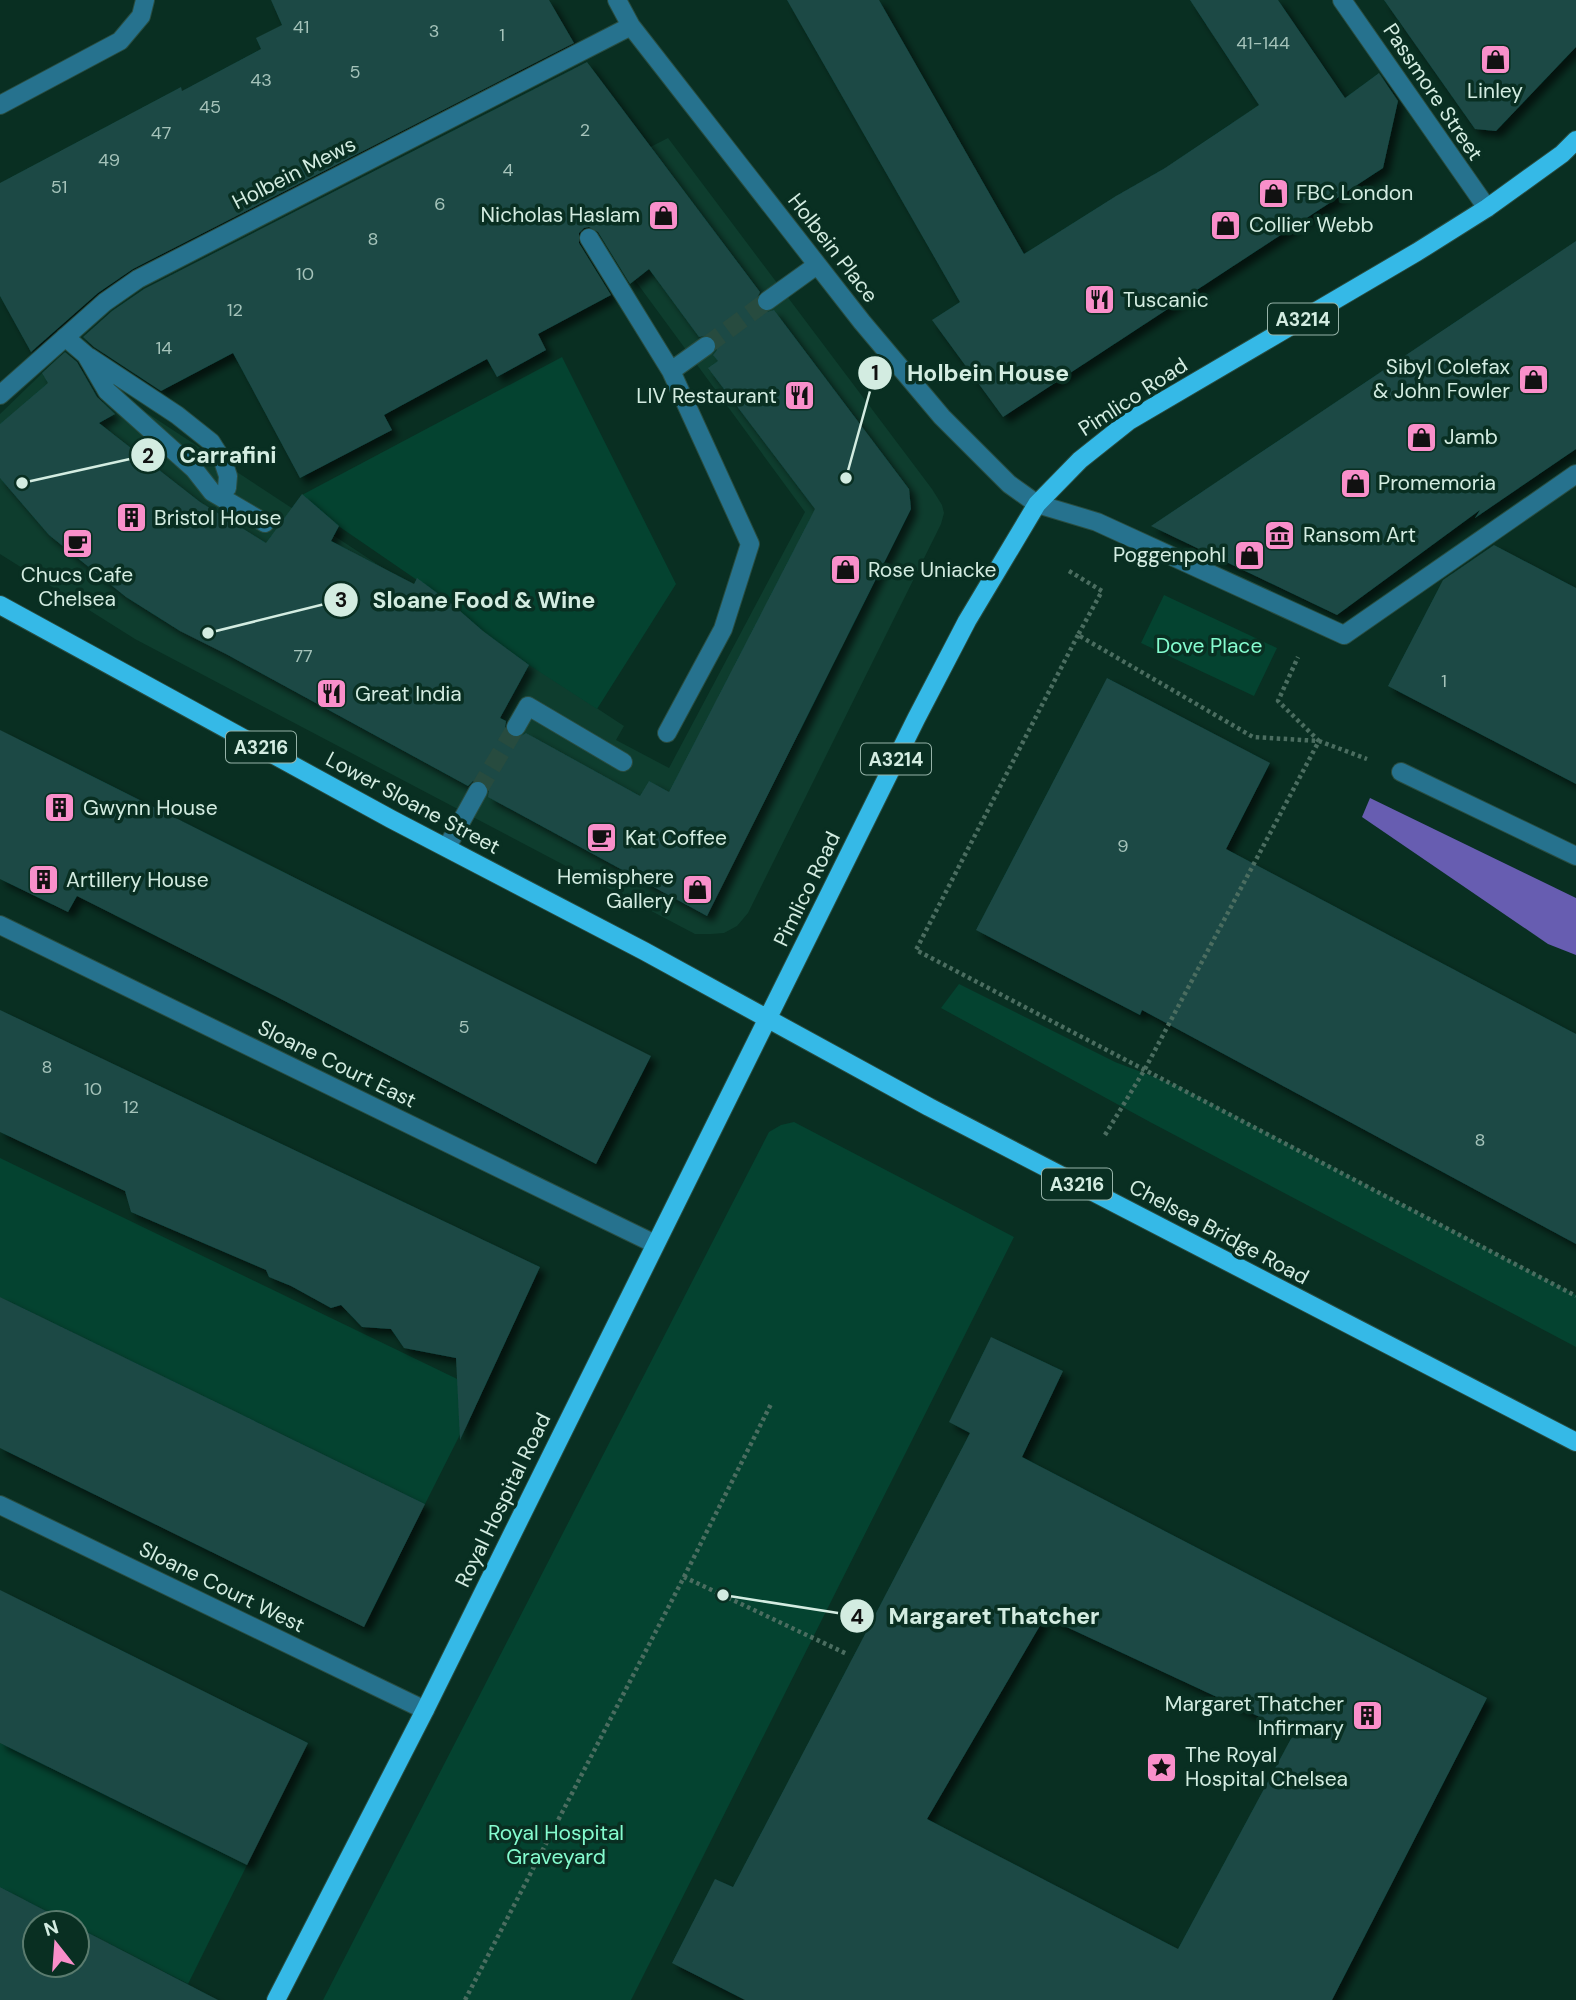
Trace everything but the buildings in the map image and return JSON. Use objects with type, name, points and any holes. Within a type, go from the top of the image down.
[{"type":"main road","name":"Pimlico Road","points":[[768,1020],[967,621],[1037,504],[1080,460],[1129,421],[1487,208],[1562,154],[1576,140]]},
{"type":"main road","name":"Lower Sloane Street","points":[[0,605],[391,819],[447,846],[768,1020]]},
{"type":"main road","name":"Royal Hospital Road","points":[[276,2000],[425,1710],[768,1020]]},
{"type":"main road","name":"Chelsea Bridge Road","points":[[768,1020],[929,1107],[1576,1442]]},
{"type":"street","points":[[0,106],[120,41],[141,16],[145,0]]},
{"type":"street","name":"Holbein Place","points":[[617,0],[631,26],[862,322],[942,417],[1009,484],[1037,504],[1097,522],[1344,635],[1576,474]]},
{"type":"street","name":"Passmore Street","points":[[1342,0],[1487,208]]},
{"type":"street","name":"Holbein Mews","points":[[0,396],[105,302],[138,279],[631,26]]},
{"type":"street","points":[[589,238],[671,371],[750,544],[723,629],[667,733]]},
{"type":"street","points":[[767,301],[817,265]]},
{"type":"street","points":[[65,337],[86,355],[177,415],[211,442],[223,461],[228,476],[227,488]]},
{"type":"street","points":[[671,371],[706,345]]},
{"type":"street","points":[[86,355],[107,391],[194,469],[212,492],[265,523]]},
{"type":"street","points":[[516,727],[528,706],[623,762]]},
{"type":"street","points":[[1401,772],[1576,856]]},
{"type":"street","points":[[447,846],[478,791]]},
{"type":"street","name":"Sloane Court East","points":[[0,925],[655,1244]]},
{"type":"street","name":"Sloane Court West","points":[[0,1505],[425,1710]]},
{"type":"path","points":[[1069,571],[1102,591],[916,950],[1576,1296]]},
{"type":"path","points":[[1315,621],[1278,701],[1319,741]]},
{"type":"path","points":[[1078,635],[1253,737],[1319,741],[1401,772]]},
{"type":"path","points":[[1105,1135],[1145,1069],[1319,741]]},
{"type":"path","points":[[465,2000],[771,1404]]},
{"type":"path","points":[[684,1577],[847,1654]]},
{"type":"shaded area","points":[[668,138],[932,489],[944,513],[941,524],[748,913],[737,926],[724,933],[711,934],[695,934],[135,639],[0,554],[0,414],[60,356],[624,726],[616,740],[669,768],[805,512],[568,189]]},
{"type":"shaded area","points":[[1370,798],[1576,898],[1576,955],[1548,944],[1362,817]]},
{"type":"green space","points":[[562,357],[676,584],[597,709],[529,665],[452,604],[334,523],[300,496]]},
{"type":"green space","name":"Dove Place","points":[[1164,595],[1277,648],[1254,696],[1141,643]]},
{"type":"green space","points":[[959,984],[1115,1062],[1178,1086],[1576,1295],[1576,1347],[1150,1122],[941,1008]]},
{"type":"green space","name":"Royal Hospital Graveyard","points":[[794,1122],[1014,1237],[631,2000],[323,2000],[769,1132]]},
{"type":"green space","points":[[0,1158],[482,1391],[425,1504],[0,1297]]},
{"type":"green space","points":[[0,1743],[247,1865],[188,1984],[91,1934],[91,1909],[42,1909],[0,1887]]},
{"type":"tunnel","points":[[706,346],[767,301]]},
{"type":"tunnel","points":[[478,791],[516,727]]},
{"type":"place","name":"Linley","points":[[1495,59]]},
{"type":"place","name":"FBC London","points":[[1273,193]]},
{"type":"place","name":"Nicholas Haslam","points":[[663,215]]},
{"type":"place","name":"Collier Webb","points":[[1226,225]]},
{"type":"place","name":"Tuscanic","points":[[1100,300]]},
{"type":"place","name":"Sibyl Colefax & John Fowler","points":[[1533,379]]},
{"type":"place","name":"LIV Restaurant","points":[[800,396]]},
{"type":"place","name":"Jamb","points":[[1421,437]]},
{"type":"place","name":"Holbein House","points":[[846,478]]},
{"type":"place","name":"Carrafini","points":[[22,483]]},
{"type":"place","name":"Promemoria","points":[[1355,483]]},
{"type":"place","name":"Bristol House","points":[[131,518]]},
{"type":"place","name":"Ransom Art","points":[[1280,535]]},
{"type":"place","name":"Chucs Cafe Chelsea","points":[[77,543]]},
{"type":"place","name":"Poggenpohl","points":[[1249,555]]},
{"type":"place","name":"Rose Uniacke","points":[[845,570]]},
{"type":"place","name":"Sloane Food & Wine","points":[[208,633]]},
{"type":"place","name":"Great India","points":[[332,694]]},
{"type":"place","name":"Gwynn House","points":[[60,808]]},
{"type":"place","name":"Kat Coffee","points":[[602,838]]},
{"type":"place","name":"Artillery House","points":[[43,880]]},
{"type":"place","name":"Hemisphere Gallery","points":[[697,889]]},
{"type":"place","name":"Margaret Thatcher","points":[[723,1595]]},
{"type":"place","name":"Margaret Thatcher Infirmary","points":[[1367,1716]]},
{"type":"place","name":"The Royal Hospital Chelsea","points":[[1162,1767]]}]
